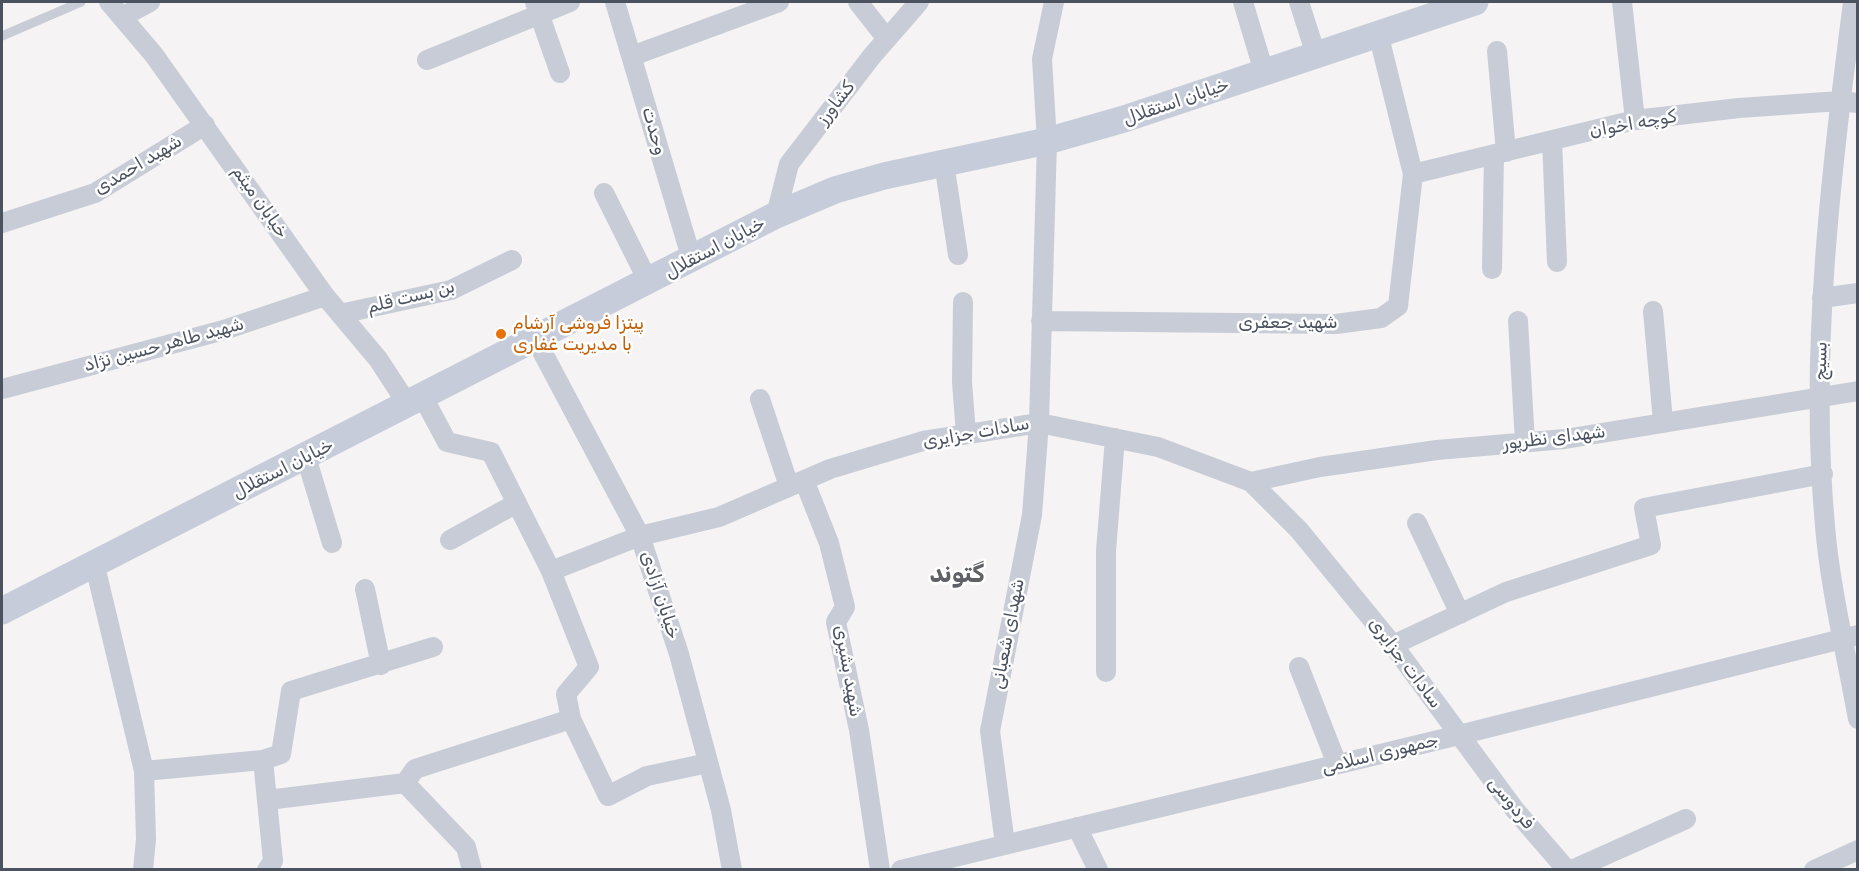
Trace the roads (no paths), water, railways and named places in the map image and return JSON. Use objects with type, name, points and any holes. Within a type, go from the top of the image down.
[{"type":"street","name":"خیابان میثم","points":[[109,2],[205,125],[325,296],[416,401],[447,442],[491,452],[517,503]]},
{"type":"street","points":[[122,17],[150,2]]},
{"type":"street","points":[[427,60],[538,7],[570,2]]},
{"type":"street","name":"وحدت","points":[[615,2],[692,260]]},
{"type":"street","points":[[632,56],[779,2]]},
{"type":"street","points":[[858,2],[887,39]]},
{"type":"street","name":"کشاورز","points":[[776,215],[789,164],[887,39],[919,2]]},
{"type":"street","points":[[1047,141],[1042,59],[1053,2]]},
{"type":"street","points":[[1243,2],[1264,72]]},
{"type":"street","points":[[1299,2],[1316,56]]},
{"type":"street","name":"خیابان استقلال","points":[[2,611],[95,566],[649,283],[776,215],[835,190],[884,176],[1047,141],[1124,119],[1316,56],[1441,7],[1475,2]]},
{"type":"street","points":[[1622,2],[1635,120]]},
{"type":"street","name":"بسیج","points":[[1853,2],[1849,102],[1822,298],[1820,395],[1825,527],[1851,637],[1857,719]]},
{"type":"street","points":[[538,7],[560,73]]},
{"type":"street","points":[[1378,33],[1413,174]]},
{"type":"street","points":[[1491,269],[1500,153],[1497,51]]},
{"type":"street","name":"کوچه اخوان","points":[[1413,174],[1635,120],[1739,108],[1849,102]]},
{"type":"street","name":"شهید احمدی","points":[[2,223],[95,193],[205,125]]},
{"type":"street","points":[[1552,140],[1557,262]]},
{"type":"street","name":"شهدای شعبانی","points":[[1005,844],[990,731],[1032,515],[1039,423],[1047,141]]},
{"type":"street","points":[[944,163],[958,255]]},
{"type":"street","name":"شهید جعفری","points":[[1041,321],[1336,324],[1381,318],[1398,306],[1413,174]]},
{"type":"street","points":[[604,194],[649,283]]},
{"type":"street","name":"بن بست قلم","points":[[340,314],[451,290],[512,260]]},
{"type":"street","points":[[1822,298],[1857,293]]},
{"type":"street","name":"شهید طاهر حسین نژاد","points":[[2,389],[224,330],[325,296]]},
{"type":"street","points":[[963,302],[962,382],[966,434]]},
{"type":"street","points":[[1653,311],[1663,422]]},
{"type":"street","points":[[1518,321],[1526,442]]},
{"type":"street","name":"خیابان آزادی","points":[[536,340],[640,536],[679,654],[721,810],[732,870]]},
{"type":"street","name":"شهدای نظرپور","points":[[1251,483],[1332,465],[1437,450],[1565,439],[1820,395],[1857,391]]},
{"type":"street","name":"شهید بشیری","points":[[760,399],[796,483],[829,543],[845,607],[836,622],[859,730],[880,870]]},
{"type":"street","name":"سادات جزایری","points":[[551,571],[640,536],[719,517],[830,468],[922,441],[1039,423],[1158,447],[1251,483],[1299,530],[1393,645],[1459,735]]},
{"type":"street","points":[[1106,672],[1106,551],[1115,438]]},
{"type":"street","points":[[306,458],[332,543]]},
{"type":"street","points":[[1393,645],[1506,592],[1651,545],[1644,508],[1823,474]]},
{"type":"street","points":[[450,540],[517,503],[551,571],[589,667],[566,694],[570,719],[608,796],[647,776],[708,763]]},
{"type":"street","points":[[1417,523],[1460,614]]},
{"type":"street","points":[[95,566],[144,771],[146,839],[143,870]]},
{"type":"street","points":[[365,589],[381,664]]},
{"type":"street","name":"جمهوری اسلامی","points":[[901,870],[1459,735],[1851,637]]},
{"type":"street","points":[[144,771],[263,760],[280,754],[291,691],[433,647]]},
{"type":"street","points":[[1299,666],[1337,764]]},
{"type":"street","points":[[268,801],[405,783],[415,769],[570,719]]},
{"type":"street","name":"فردوسی","points":[[1459,735],[1515,810],[1567,870]]},
{"type":"street","points":[[263,760],[273,861],[267,870]]},
{"type":"street","points":[[405,783],[466,848],[472,870]]},
{"type":"street","points":[[1572,870],[1686,819]]},
{"type":"street","points":[[1077,827],[1098,870]]},
{"type":"street","points":[[1814,870],[1857,850]]},
{"type":"lane","points":[[2,36],[81,2]]},
{"type":"place","name":"پیتزا فروشی آرشام با مدیریت غفاری","points":[[501,334]]},
{"type":"district","name":"گتوند","points":[[957,575]]}]
